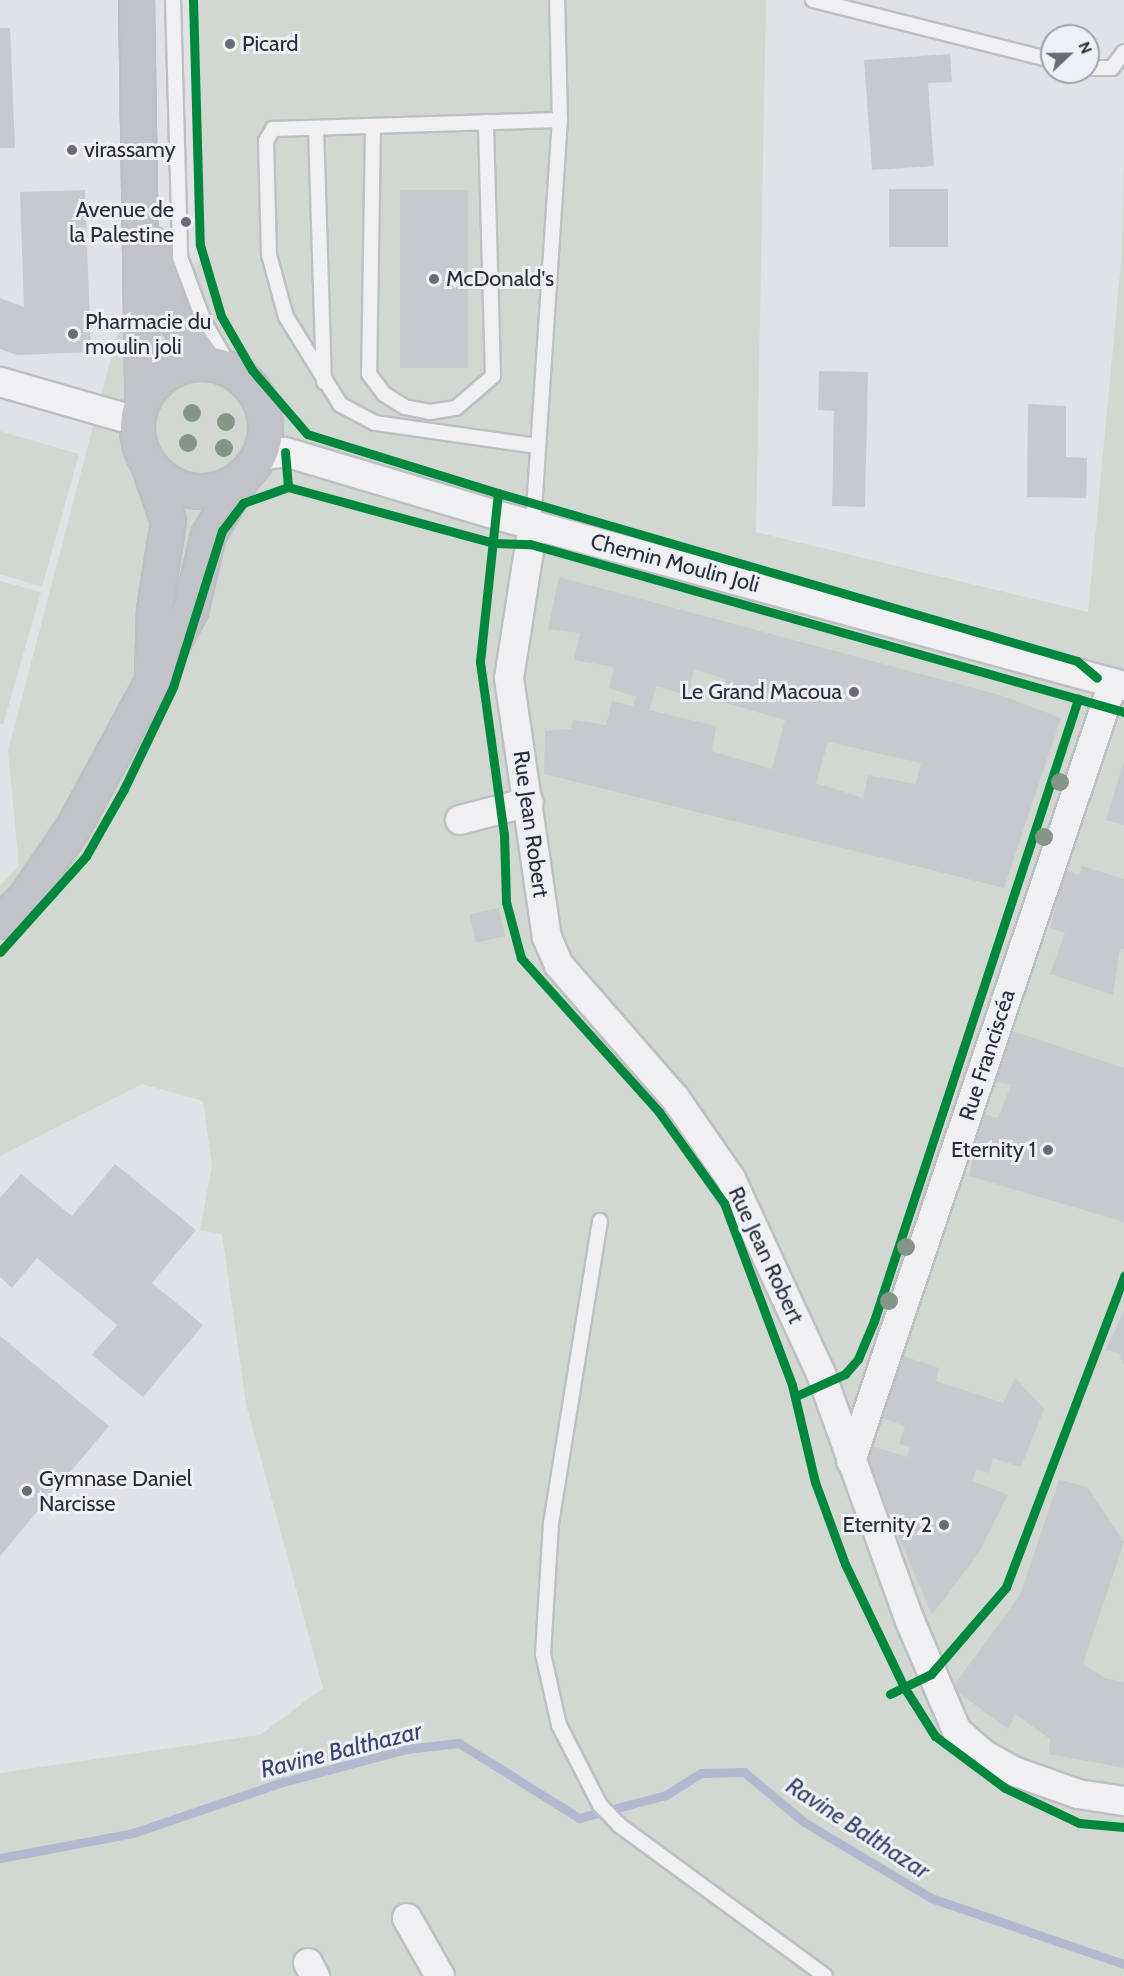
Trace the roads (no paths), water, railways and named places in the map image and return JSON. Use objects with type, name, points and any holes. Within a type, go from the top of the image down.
[{"type":"main road","points":[[136,0],[142,212],[138,242],[139,410],[148,464],[168,521],[154,609],[152,675]]},
{"type":"main road","points":[[0,921],[24,899],[74,827],[152,675],[190,611],[208,535],[252,466],[265,418],[259,398],[218,366],[169,310],[142,212]]},
{"type":"main road","points":[[139,410],[168,370],[218,366]]},
{"type":"main road","points":[[148,464],[182,489],[202,492],[252,466]]},
{"type":"street","points":[[0,381],[139,410]]},
{"type":"street","name":"Chemin Moulin Joli","points":[[252,466],[285,452],[533,525],[1119,684]]},
{"type":"street","name":"Rue Jean Robert","points":[[533,525],[509,678],[547,937],[559,965],[675,1098],[731,1179],[821,1374],[851,1461],[957,1731],[983,1754],[1016,1772],[1078,1794],[1124,1802]]},
{"type":"street","name":"Rue Franciscéa","points":[[851,1461],[1119,684]]},
{"type":"street","points":[[460,820],[529,802]]},
{"type":"street","points":[[407,1918],[440,1976]]},
{"type":"lane","points":[[173,0],[180,257],[218,366]]},
{"type":"lane","points":[[533,525],[560,120],[557,0]]},
{"type":"lane","points":[[813,0],[1040,57]]},
{"type":"lane","points":[[1100,68],[1112,68],[1124,52]]},
{"type":"lane","points":[[537,446],[375,423],[340,404],[324,382],[286,317],[268,232],[266,141],[273,129],[560,120]]},
{"type":"lane","points":[[373,126],[369,374],[398,403],[430,412],[456,408],[493,376],[486,122]]},
{"type":"lane","points":[[316,128],[324,382]]},
{"type":"lane","points":[[600,1221],[551,1523],[543,1654],[559,1725],[600,1805],[620,1825],[825,1976]]},
{"type":"waterway","name":"Ravine Balthazar","points":[[0,1858],[133,1833],[283,1782],[406,1749],[459,1743],[579,1818],[666,1795],[701,1773],[744,1772],[804,1822],[931,1898],[1124,1964]]},
{"type":"place","name":"Picard","points":[[230,44]]},
{"type":"place","name":"virassamy","points":[[72,150]]},
{"type":"place","name":"Avenue de la Palestine","points":[[186,222]]},
{"type":"place","name":"McDonald's","points":[[434,279]]},
{"type":"place","name":"Pharmacie du moulin joli","points":[[73,334]]},
{"type":"place","name":"Le Grand Macoua","points":[[854,692]]},
{"type":"place","name":"Eternity 1","points":[[1048,1150]]},
{"type":"place","name":"Gymnase Daniel Narcisse","points":[[27,1491]]},
{"type":"place","name":"Eternity 2","points":[[944,1525]]}]
